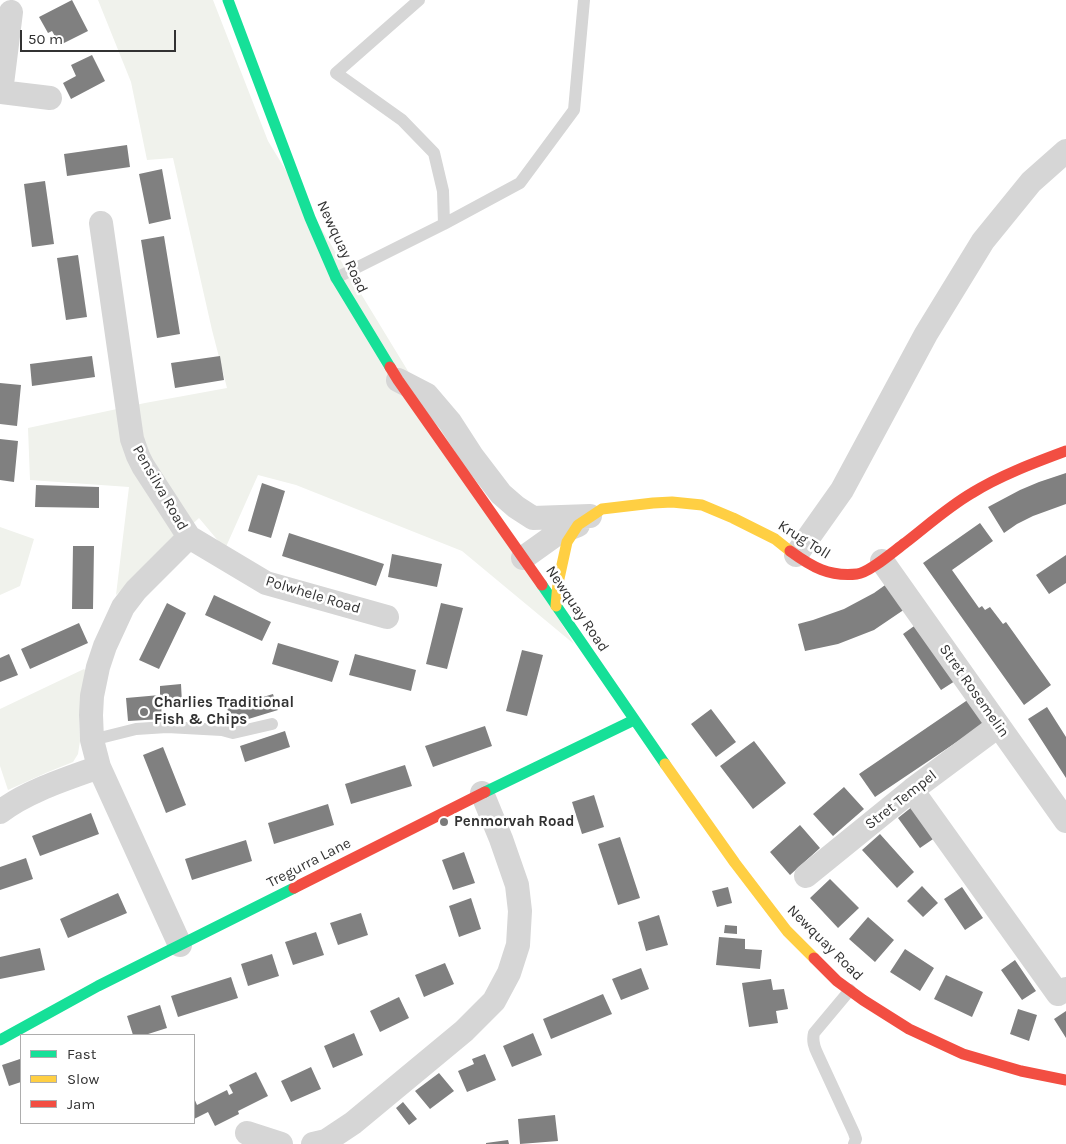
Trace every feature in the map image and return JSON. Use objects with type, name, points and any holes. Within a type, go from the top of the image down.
[{"type":"main road","name":"Newquay Road","points":[[228,0],[310,218],[336,278],[398,380],[520,553],[634,720],[735,863],[787,931],[837,981],[909,1029],[963,1054],[1020,1071],[1066,1080]]},
{"type":"main road","name":"Krug Toll","points":[[584,520],[602,509],[631,505],[672,502],[702,505],[775,539],[818,570],[838,574],[859,574],[882,561],[953,505],[973,492],[1025,466],[1066,451]]},
{"type":"main road","points":[[556,606],[558,583],[567,542],[584,520]]},
{"type":"main road","name":"Tregurra Lane","points":[[0,1040],[98,986],[482,793],[634,720]]},
{"type":"street","points":[[11,12],[0,92],[50,98]]},
{"type":"street","points":[[796,555],[842,490],[926,334],[983,241],[1031,182],[1066,151]]},
{"type":"street","name":"Pensilva Road","points":[[101,223],[132,439],[140,461],[189,537],[136,590],[123,607],[105,646],[98,667],[92,696],[92,740],[98,767],[180,945]]},
{"type":"street","points":[[398,380],[427,395],[450,422],[472,456],[502,494],[516,507],[534,518],[584,520]]},
{"type":"street","points":[[520,553],[553,518]]},
{"type":"street","points":[[520,553],[584,520]]},
{"type":"street","name":"Polwhele Road","points":[[189,537],[266,583],[387,617]]},
{"type":"street","name":"Stret Rosemelin","points":[[882,561],[1066,821]]},
{"type":"street","name":"Stret Tempel","points":[[806,876],[912,790],[998,726]]},
{"type":"street","points":[[0,812],[8,805],[49,785],[98,767]]},
{"type":"street","points":[[912,790],[1058,994],[1066,989]]},
{"type":"street","points":[[314,1144],[326,1141],[353,1123],[464,1031],[494,1002],[510,973],[518,945],[520,911],[517,885],[482,793]]},
{"type":"street","points":[[247,1133],[281,1144]]},
{"type":"lane","points":[[419,0],[336,73],[402,120],[434,153],[442,191],[444,224]]},
{"type":"lane","points":[[336,278],[444,224],[520,183],[574,110],[584,0]]},
{"type":"lane","points":[[92,740],[136,729],[166,727],[222,730],[233,733],[272,724]]},
{"type":"lane","points":[[850,990],[814,1033],[813,1044],[854,1133],[856,1139],[854,1144]]},
{"type":"shaded area","points":[[98,0],[213,0],[268,141],[574,644],[462,551],[296,485],[258,475],[225,549],[199,518],[116,595],[129,487],[30,480],[28,428],[227,388],[173,158],[147,160],[131,82]]},
{"type":"shaded area","points":[[0,527],[34,539],[20,586],[0,595]]},
{"type":"shaded area","points":[[84,669],[87,672],[79,716],[80,741],[78,754],[73,762],[8,790],[0,766],[0,709]]},
{"type":"building","points":[[72,0],[88,31],[60,45],[52,31],[48,33],[39,17]]},
{"type":"building","points":[[92,55],[105,81],[71,99],[63,83],[76,76],[71,65]]},
{"type":"building","points":[[127,145],[130,167],[67,176],[64,154]]},
{"type":"building","points":[[162,169],[171,219],[149,224],[139,174]]},
{"type":"building","points":[[45,181],[54,244],[32,247],[24,184]]},
{"type":"building","points":[[164,236],[180,334],[157,338],[141,240]]},
{"type":"building","points":[[78,255],[87,317],[66,320],[57,258]]},
{"type":"building","points":[[92,356],[95,377],[32,386],[30,364]]},
{"type":"building","points":[[220,356],[224,380],[175,388],[171,363]]},
{"type":"building","points":[[0,383],[21,385],[17,426],[0,424]]},
{"type":"building","points":[[0,439],[18,441],[14,482],[0,480]]},
{"type":"building","points":[[1066,473],[1066,504],[1033,516],[1004,533],[988,507],[1020,490]]},
{"type":"building","points":[[262,483],[285,491],[271,538],[248,531]]},
{"type":"building","points":[[36,485],[99,487],[99,508],[35,507]]},
{"type":"building","points":[[980,523],[993,541],[952,570],[979,608],[982,606],[985,610],[990,607],[1003,624],[1006,622],[1051,685],[1024,705],[923,563]]},
{"type":"building","points":[[289,533],[384,564],[376,586],[282,556]]},
{"type":"building","points":[[73,546],[94,546],[93,609],[72,609]]},
{"type":"building","points":[[392,554],[442,564],[437,587],[388,577]]},
{"type":"building","points":[[1066,555],[1066,583],[1049,594],[1036,575]]},
{"type":"building","points":[[888,583],[905,609],[874,630],[838,644],[805,651],[798,624],[844,609]]},
{"type":"building","points":[[214,595],[271,622],[262,641],[205,615]]},
{"type":"building","points":[[167,603],[186,613],[159,669],[139,660]]},
{"type":"building","points":[[441,603],[463,608],[447,669],[426,664]]},
{"type":"building","points":[[79,623],[88,643],[30,669],[21,649]]},
{"type":"building","points":[[917,624],[955,681],[941,690],[903,634]]},
{"type":"building","points":[[278,643],[339,661],[332,682],[272,664]]},
{"type":"building","points":[[522,650],[543,655],[527,716],[506,711]]},
{"type":"building","points":[[9,654],[18,675],[0,682],[0,658]]},
{"type":"building","points":[[355,654],[416,670],[411,691],[349,675]]},
{"type":"building","name":"Charlies Traditional Fish & Chips","points":[[181,684],[182,703],[161,704],[162,719],[128,721],[126,698],[160,695],[160,686]]},
{"type":"building","points":[[273,694],[278,710],[232,724],[227,708]]},
{"type":"building","points":[[969,699],[985,723],[875,797],[859,774]]},
{"type":"building","points":[[1047,707],[1066,737],[1066,778],[1028,719]]},
{"type":"building","points":[[711,709],[736,742],[716,757],[691,724]]},
{"type":"building","points":[[485,726],[492,746],[433,767],[425,746]]},
{"type":"building","points":[[285,731],[290,747],[245,762],[240,746]]},
{"type":"building","points":[[754,741],[786,783],[753,809],[720,766]]},
{"type":"building","points":[[163,747],[186,805],[166,813],[143,755]]},
{"type":"building","points":[[405,765],[412,786],[351,804],[345,784]]},
{"type":"building","points":[[844,787],[864,809],[833,836],[813,814]]},
{"type":"building","points":[[594,795],[604,827],[582,834],[572,802]]},
{"type":"building","points":[[328,804],[334,825],[274,844],[268,823]]},
{"type":"building","points":[[913,806],[936,837],[920,848],[898,818]]},
{"type":"building","points":[[91,813],[99,834],[40,856],[32,836]]},
{"type":"building","points":[[800,825],[820,848],[790,875],[770,852]]},
{"type":"building","points":[[880,834],[914,872],[897,888],[862,850]]},
{"type":"building","points":[[620,837],[640,898],[618,905],[598,844]]},
{"type":"building","points":[[246,840],[252,861],[192,880],[185,859]]},
{"type":"building","points":[[464,852],[475,883],[453,890],[442,860]]},
{"type":"building","points":[[26,858],[33,879],[0,890],[0,867]]},
{"type":"building","points":[[830,879],[859,908],[838,928],[810,898]]},
{"type":"building","points":[[922,886],[938,903],[923,917],[907,901]]},
{"type":"building","points":[[728,887],[732,903],[717,907],[712,891]]},
{"type":"building","points":[[962,887],[983,918],[965,930],[944,899]]},
{"type":"building","points":[[118,893],[127,913],[68,938],[60,919]]},
{"type":"building","points":[[471,898],[481,929],[459,937],[449,906]]},
{"type":"building","points":[[361,913],[368,935],[338,945],[330,923]]},
{"type":"building","points":[[659,915],[668,945],[646,951],[638,922]]},
{"type":"building","points":[[868,917],[894,940],[875,962],[849,939]]},
{"type":"building","points":[[725,925],[737,926],[737,934],[724,933]]},
{"type":"building","points":[[316,932],[324,955],[293,965],[285,942]]},
{"type":"building","points":[[719,937],[745,939],[745,949],[762,950],[760,969],[716,965]]},
{"type":"building","points":[[40,948],[45,970],[0,979],[0,957]]},
{"type":"building","points":[[905,949],[934,968],[920,991],[890,972]]},
{"type":"building","points":[[272,954],[279,976],[248,986],[241,964]]},
{"type":"building","points":[[1015,960],[1036,991],[1022,1000],[1001,970]]},
{"type":"building","points":[[445,963],[454,984],[424,997],[415,975]]},
{"type":"building","points":[[641,968],[649,989],[621,1000],[612,979]]},
{"type":"building","points":[[946,975],[983,992],[972,1017],[934,999]]},
{"type":"building","points":[[231,977],[238,998],[178,1017],[171,996]]},
{"type":"building","points":[[771,979],[773,990],[784,989],[788,1009],[776,1011],[778,1023],[749,1027],[742,983]]},
{"type":"building","points":[[603,994],[612,1014],[551,1039],[543,1019]]},
{"type":"building","points":[[399,997],[409,1018],[380,1032],[370,1011]]},
{"type":"building","points":[[160,1005],[167,1028],[148,1034],[133,1034],[127,1016]]},
{"type":"building","points":[[1018,1009],[1037,1015],[1029,1041],[1010,1034]]},
{"type":"building","points":[[1066,1011],[1066,1038],[1054,1019]]},
{"type":"building","points":[[354,1033],[363,1055],[333,1068],[324,1046]]},
{"type":"building","points":[[533,1033],[542,1055],[512,1067],[503,1046]]},
{"type":"building","points":[[485,1054],[496,1080],[467,1092],[458,1071],[474,1064],[472,1059]]},
{"type":"building","points":[[20,1059],[20,1082],[9,1086],[2,1065]]},
{"type":"building","points":[[311,1067],[321,1089],[291,1102],[281,1081]]},
{"type":"building","points":[[256,1072],[268,1096],[238,1111],[239,1114],[215,1126],[208,1112],[195,1118],[195,1100],[197,1105],[227,1090],[229,1095],[233,1093],[229,1085]]},
{"type":"building","points":[[439,1073],[454,1091],[430,1109],[415,1091]]},
{"type":"building","points":[[403,1102],[417,1119],[409,1125],[396,1108]]},
{"type":"building","points":[[555,1115],[558,1141],[520,1144],[518,1119]]},
{"type":"building","points":[[508,1140],[509,1144],[486,1144],[486,1143]]},
{"type":"traffic: fast","points":[[228,0],[310,218],[336,278],[390,367]]},
{"type":"traffic: fast","points":[[542,585],[665,764]]},
{"type":"traffic: fast","points":[[485,792],[634,720]]},
{"type":"traffic: fast","points":[[0,1040],[98,986],[294,888]]},
{"type":"traffic: slow","points":[[556,606],[558,583],[567,542],[578,525],[602,509],[672,502],[702,505],[775,539],[790,551]]},
{"type":"traffic: slow","points":[[665,764],[735,863],[787,931],[814,958]]},
{"type":"traffic: jam","points":[[390,367],[542,585]]},
{"type":"traffic: jam","points":[[790,551],[821,570],[847,575],[862,573],[881,561],[963,498],[1006,475],[1066,451]]},
{"type":"traffic: jam","points":[[294,888],[485,792]]},
{"type":"traffic: jam","points":[[814,958],[837,981],[909,1029],[963,1054],[1021,1071],[1066,1080]]},
{"type":"place","name":"Charlies Traditional Fish & Chips","points":[[144,712]]},
{"type":"place","name":"Penmorvah Road","points":[[444,822]]}]
